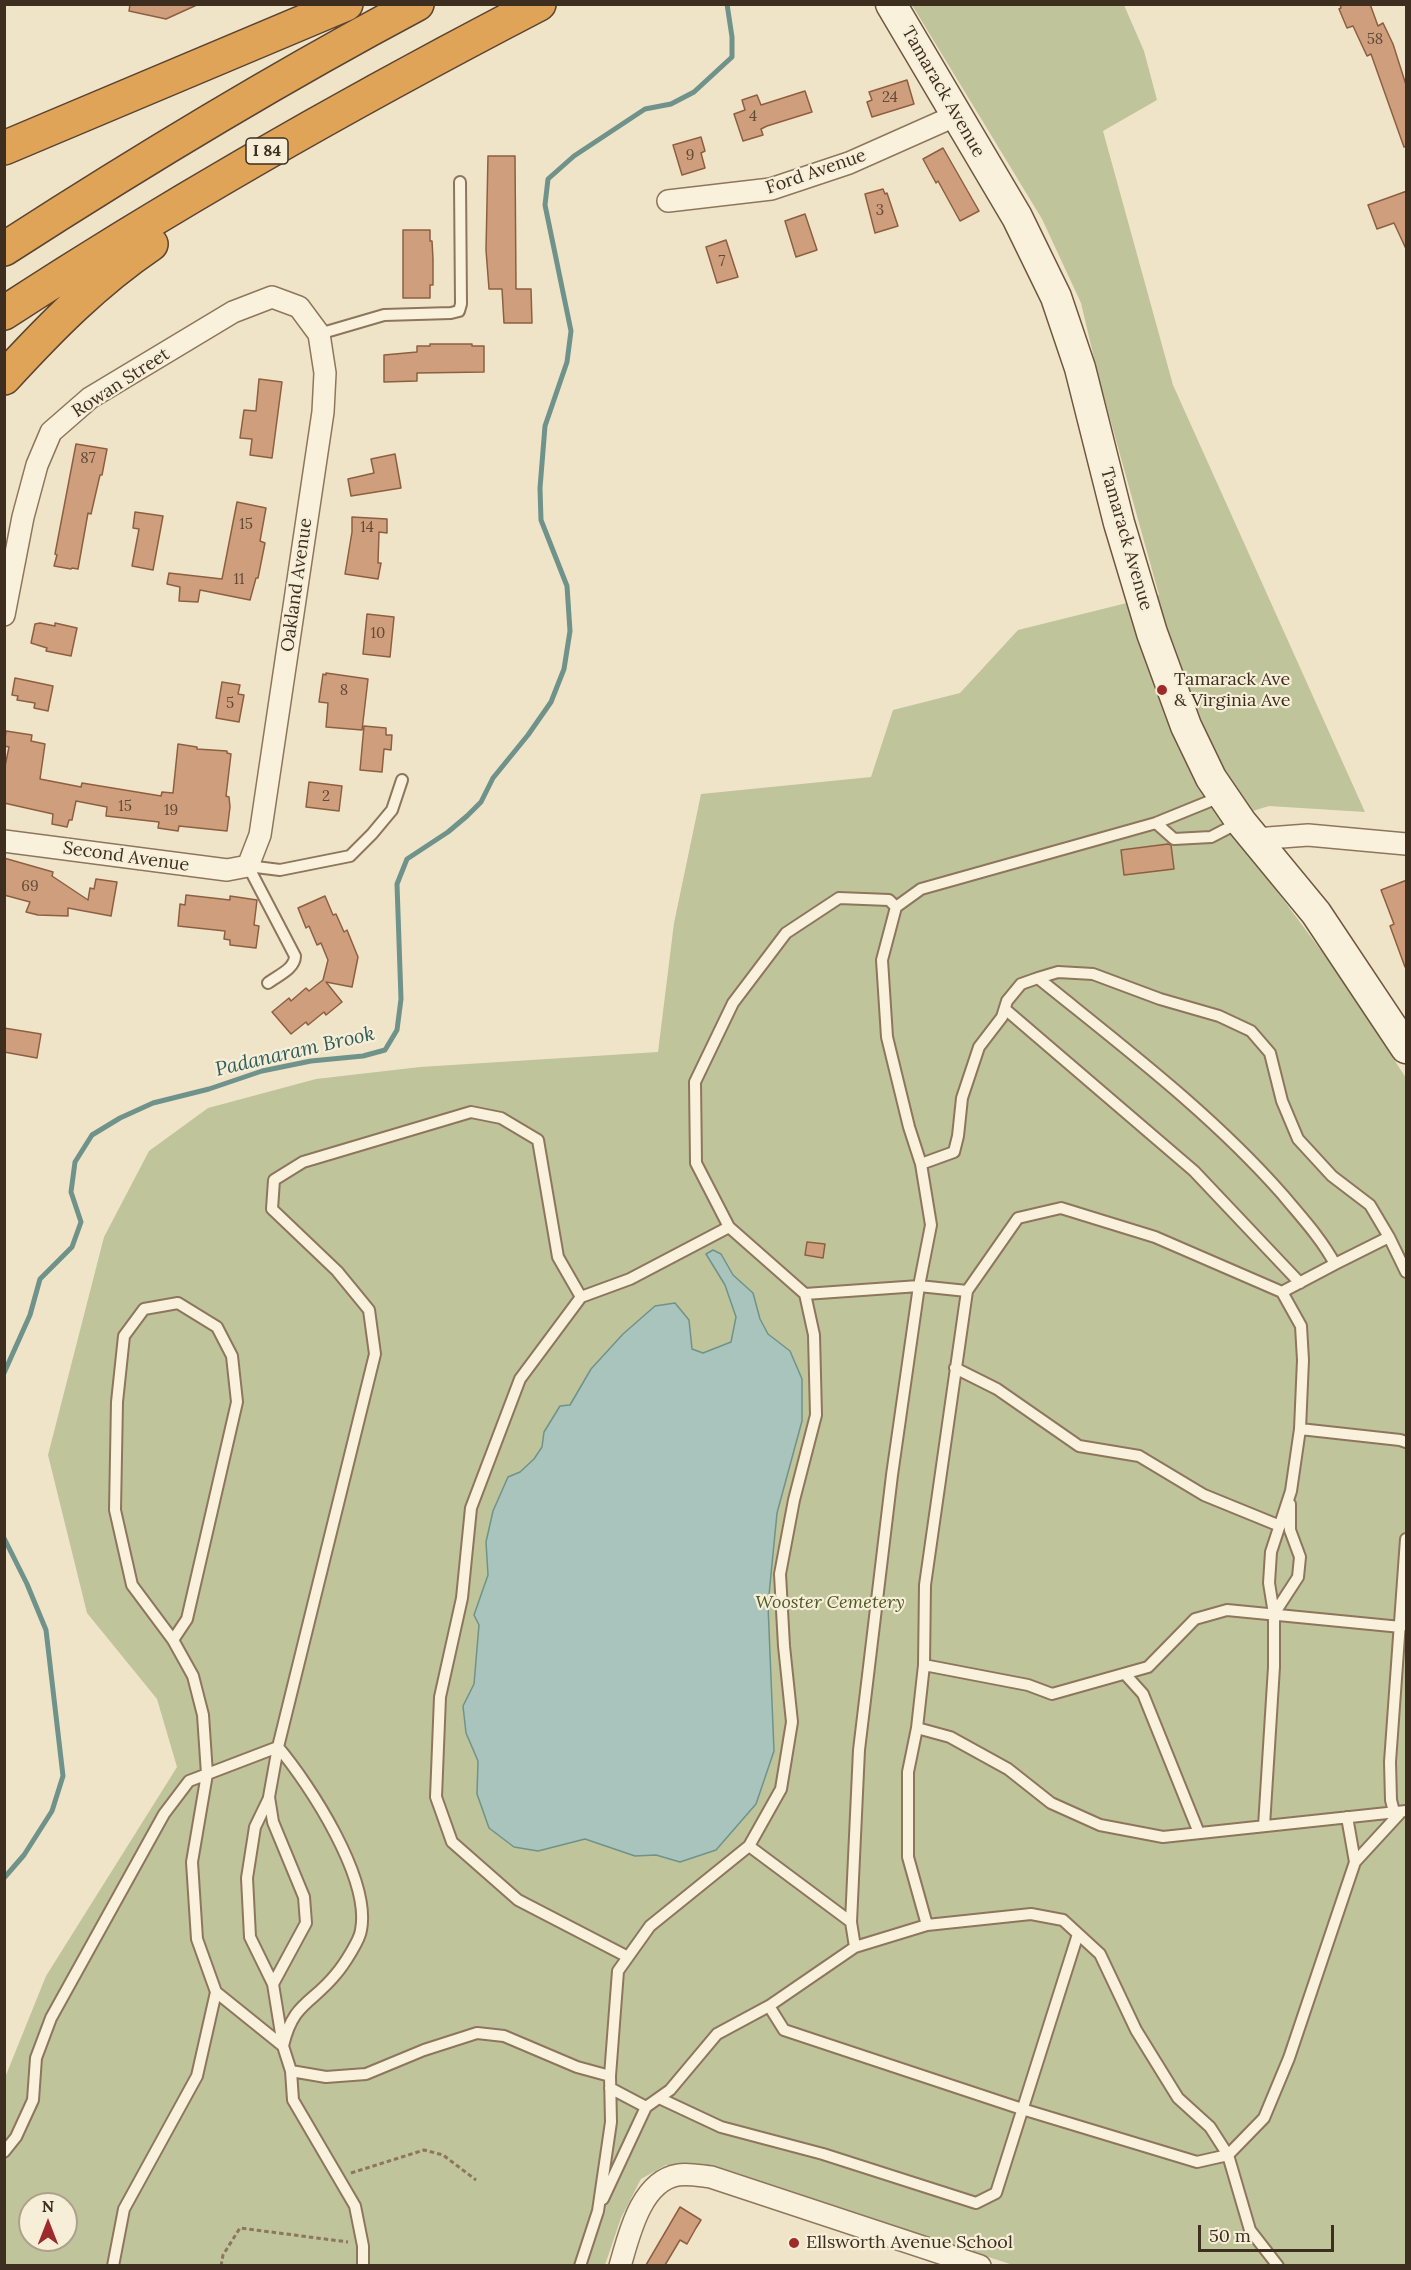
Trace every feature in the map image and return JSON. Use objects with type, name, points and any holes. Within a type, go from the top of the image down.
[{"type":"highway","points":[[4,148],[346,4]]},
{"type":"highway","points":[[4,249],[123,172],[268,86],[417,4]]},
{"type":"highway","name":"I 84","points":[[4,313],[220,178],[394,80],[539,4]]},
{"type":"highway","points":[[4,378],[74,304],[121,265],[175,228],[476,37]]},
{"type":"street","name":"Tamarack Avenue","points":[[891,4],[1017,217],[1056,297],[1080,368],[1119,523],[1152,633],[1186,726],[1211,778],[1248,830],[1316,913],[1407,1048]]},
{"type":"street","name":"Ford Avenue","points":[[668,201],[771,189],[849,163],[957,115]]},
{"type":"street","name":"Rowan Street","points":[[4,615],[23,517],[37,465],[51,432],[90,398],[232,312],[272,297],[299,307]]},
{"type":"street","name":"Oakland Avenue","points":[[248,866],[260,835],[323,412],[325,373],[319,334],[299,307]]},
{"type":"street","points":[[1248,830],[1407,844]]},
{"type":"street","name":"Second Avenue","points":[[4,841],[227,870],[248,866]]},
{"type":"street","points":[[620,2265],[639,2210],[656,2184],[678,2175],[711,2176],[980,2265]]},
{"type":"lane","points":[[319,334],[384,315],[459,311],[461,304],[460,182]]},
{"type":"lane","points":[[248,866],[280,870],[350,856],[392,810],[402,780]]},
{"type":"lane","points":[[855,1947],[851,1922],[859,1750],[892,1475],[919,1286],[931,1225],[921,1164],[909,1127],[887,1037],[882,960],[896,907],[921,889],[1156,824],[1223,796]]},
{"type":"lane","points":[[1156,824],[1174,839],[1211,837],[1248,830]]},
{"type":"lane","points":[[248,866],[296,956],[291,966],[268,983]]},
{"type":"lane","points":[[598,2211],[611,2122],[610,2082],[618,1971],[650,1926],[749,1846],[781,1789],[792,1722],[784,1647],[780,1574],[794,1500],[816,1415],[814,1335],[805,1294],[729,1227],[696,1163],[695,1082],[733,1003],[786,933],[839,898],[889,900],[896,907]]},
{"type":"lane","points":[[921,1164],[954,1152],[962,1098],[979,1047],[1002,1017],[1007,1001],[1021,984],[1058,972],[1093,974],[1160,999],[1219,1016],[1251,1031],[1270,1053],[1282,1101],[1298,1139],[1332,1176],[1370,1205],[1407,1272]]},
{"type":"lane","points":[[1038,978],[1152,1071],[1254,1163],[1323,1242],[1335,1264]]},
{"type":"lane","points":[[1005,1009],[1194,1171],[1300,1283]]},
{"type":"lane","points":[[273,1984],[306,1923],[304,1897],[273,1822],[270,1797],[278,1747],[375,1354],[369,1310],[337,1271],[272,1209],[274,1180],[303,1162],[471,1112],[501,1118],[538,1140],[558,1257],[581,1297]]},
{"type":"lane","points":[[927,1925],[908,1857],[908,1772],[917,1728],[924,1665],[925,1585],[967,1291],[1018,1218],[1061,1208],[1155,1237],[1282,1292],[1301,1326],[1303,1360],[1300,1429],[1291,1491],[1290,1530],[1300,1557],[1298,1577],[1274,1614]]},
{"type":"lane","points":[[628,1957],[518,1900],[452,1842],[435,1797],[440,1697],[462,1598],[471,1508],[520,1379],[581,1297],[630,1279],[729,1227]]},
{"type":"lane","points":[[1282,1292],[1389,1237]]},
{"type":"lane","points":[[805,1294],[919,1286],[967,1291]]},
{"type":"lane","points":[[172,1640],[187,1619],[237,1402],[232,1356],[217,1327],[178,1303],[144,1309],[124,1336],[117,1402],[115,1510],[132,1585],[172,1640],[193,1676],[203,1715],[207,1774],[192,1862],[197,1939],[216,1992],[283,2046]]},
{"type":"lane","points":[[955,1368],[997,1389],[1079,1446],[1139,1456],[1204,1495],[1280,1526]]},
{"type":"lane","points":[[1300,1429],[1407,1442]]},
{"type":"lane","points":[[1264,1826],[1274,1667],[1274,1614],[1269,1583],[1271,1552],[1291,1491]]},
{"type":"lane","points":[[1400,1812],[1391,1800],[1390,1762],[1407,1539]]},
{"type":"lane","points":[[924,1665],[1028,1685],[1052,1694],[1148,1667],[1195,1619],[1227,1610],[1401,1627]]},
{"type":"lane","points":[[1125,1674],[1143,1694],[1160,1731],[1199,1833]]},
{"type":"lane","points":[[917,1728],[950,1737],[1008,1769],[1051,1803],[1101,1825],[1162,1837],[1400,1812]]},
{"type":"lane","points":[[4,2152],[16,2138],[33,2100],[36,2058],[51,2018],[164,1814],[189,1781],[278,1747]]},
{"type":"lane","points":[[278,1747],[292,1763],[335,1831],[362,1900],[361,1932],[336,1974],[301,2006],[287,2028],[283,2046]]},
{"type":"lane","points":[[270,1797],[255,1827],[247,1878],[250,1937],[273,1984],[283,2046],[291,2071],[292,2100],[355,2206],[363,2246],[363,2265]]},
{"type":"lane","points":[[769,2006],[784,2030],[1022,2109],[1197,2162],[1227,2155],[1264,2118],[1289,2058],[1355,1862],[1400,1812]]},
{"type":"lane","points":[[1347,1817],[1355,1862]]},
{"type":"lane","points":[[749,1846],[851,1922]]},
{"type":"lane","points":[[580,2265],[598,2211],[646,2107],[670,2090],[717,2034],[769,2006],[855,1947],[927,1925],[1031,1914],[1063,1920],[1100,1954],[1136,2030],[1178,2098],[1210,2127],[1227,2155],[1250,2230],[1278,2265]]},
{"type":"lane","points":[[659,2097],[721,2127],[823,2154],[976,2203],[996,2193],[1078,1934]]},
{"type":"lane","points":[[113,2265],[124,2209],[197,2076],[216,1992]]},
{"type":"lane","points":[[291,2071],[327,2077],[366,2074],[424,2050],[477,2033],[504,2036],[577,2067],[610,2082],[646,2107]]},
{"type":"path","points":[[338,2178],[424,2150],[443,2155],[476,2180]]},
{"type":"path","points":[[221,2265],[223,2255],[240,2228],[334,2239],[363,2246]]},
{"type":"green space","name":"Wooster Cemetery","points":[[912,5],[1124,5],[1144,51],[1157,100],[1103,131],[1173,385],[1365,812],[1269,806],[1224,820],[1337,972],[1406,1078],[1406,2265],[1013,2265],[711,2167],[666,2165],[641,2179],[621,2218],[605,2265],[5,2265],[4,2080],[46,1976],[177,1767],[157,1699],[87,1613],[48,1455],[104,1237],[149,1151],[208,1108],[316,1079],[420,1067],[658,1052],[674,923],[701,794],[871,777],[893,710],[960,693],[1018,630],[1159,595],[1099,379],[1081,303],[1042,219]]},
{"type":"water","points":[[713,1250],[721,1254],[733,1275],[753,1293],[760,1319],[768,1334],[790,1351],[802,1379],[802,1421],[777,1513],[768,1605],[774,1751],[756,1804],[716,1850],[680,1862],[656,1855],[635,1856],[585,1839],[538,1851],[514,1847],[489,1828],[477,1794],[478,1761],[466,1733],[463,1706],[474,1684],[479,1625],[474,1615],[488,1575],[486,1542],[493,1511],[508,1477],[520,1472],[534,1459],[542,1447],[544,1432],[560,1406],[570,1405],[591,1369],[623,1334],[655,1306],[675,1303],[689,1320],[692,1349],[703,1353],[731,1342],[736,1317],[725,1285],[706,1254]]},
{"type":"building","points":[[130,4],[199,4],[166,19],[129,11]]},
{"type":"building","points":[[1340,4],[1370,4],[1378,26],[1383,23],[1393,44],[1407,88],[1407,146],[1404,147],[1371,54],[1367,56],[1353,26],[1347,28],[1339,9]]},
{"type":"building","points":[[907,80],[914,104],[872,117],[867,102],[872,100],[869,92]]},
{"type":"building","points":[[805,91],[812,112],[767,126],[761,129],[763,135],[743,141],[734,114],[745,110],[742,100],[757,95],[761,105]]},
{"type":"building","points":[[701,137],[705,151],[701,153],[705,168],[682,175],[673,145]]},
{"type":"building","points":[[943,148],[979,211],[960,221],[923,159]]},
{"type":"building","points":[[488,156],[515,156],[516,289],[531,289],[532,323],[504,323],[502,289],[489,289],[486,250]]},
{"type":"building","points":[[883,189],[885,194],[887,193],[898,226],[875,233],[865,194]]},
{"type":"building","points":[[1407,191],[1407,251],[1394,223],[1377,229],[1368,205]]},
{"type":"building","points":[[805,214],[817,250],[796,257],[785,221]]},
{"type":"building","points":[[403,230],[430,230],[433,285],[430,285],[430,298],[403,298]]},
{"type":"building","points":[[726,240],[738,277],[717,283],[706,247]]},
{"type":"building","points":[[430,344],[484,346],[484,372],[417,373],[417,381],[384,382],[384,355],[417,352],[417,346],[430,346]]},
{"type":"building","points":[[259,379],[282,382],[272,458],[250,455],[252,439],[240,438],[244,410],[256,411]]},
{"type":"building","points":[[76,444],[107,449],[91,514],[88,513],[78,569],[71,569],[54,566]]},
{"type":"building","points":[[395,454],[401,488],[351,496],[348,479],[374,473],[371,459]]},
{"type":"building","points":[[237,502],[266,508],[260,541],[265,543],[258,578],[256,578],[250,600],[200,590],[198,602],[179,601],[180,587],[167,584],[169,573],[222,579]]},
{"type":"building","points":[[135,512],[163,516],[153,570],[132,566],[139,529],[133,528]]},
{"type":"building","points":[[352,517],[387,519],[387,533],[379,532],[378,563],[381,563],[378,579],[345,574],[352,532]]},
{"type":"building","points":[[367,614],[394,617],[390,657],[363,654]]},
{"type":"building","points":[[55,623],[77,628],[71,656],[46,651],[47,648],[31,643],[35,624],[55,626]]},
{"type":"building","points":[[326,673],[368,679],[362,730],[326,727],[328,703],[319,702],[323,674],[326,675]]},
{"type":"building","points":[[15,678],[53,686],[48,711],[34,708],[35,703],[17,700],[18,696],[12,695]]},
{"type":"building","points":[[222,682],[240,685],[238,694],[244,695],[239,722],[216,718]]},
{"type":"building","points":[[364,726],[386,728],[386,735],[392,735],[391,750],[384,749],[382,772],[360,770]]},
{"type":"building","points":[[6,731],[32,735],[31,741],[45,744],[40,779],[81,787],[82,783],[161,796],[162,792],[173,793],[178,744],[197,747],[197,749],[227,751],[231,754],[226,796],[229,797],[230,807],[227,831],[179,826],[178,831],[158,828],[159,822],[106,816],[107,807],[76,801],[72,820],[69,820],[67,827],[52,824],[53,814],[4,803],[4,771],[9,747],[4,746]]},
{"type":"building","points":[[309,782],[342,786],[339,811],[306,807]]},
{"type":"building","points":[[1171,845],[1174,869],[1124,875],[1121,850]]},
{"type":"building","points":[[4,858],[53,872],[52,876],[88,900],[90,888],[94,889],[96,879],[117,882],[111,916],[68,908],[68,916],[38,915],[26,912],[30,902],[4,895]]},
{"type":"building","points":[[1407,880],[1407,966],[1405,967],[1390,926],[1394,924],[1381,890]]},
{"type":"building","points":[[186,895],[230,900],[230,896],[257,900],[254,925],[259,926],[256,948],[230,945],[230,940],[224,939],[225,931],[178,926],[180,904],[185,905]]},
{"type":"building","points":[[325,896],[344,932],[347,930],[358,957],[352,987],[326,982],[342,1002],[326,1015],[324,1012],[308,1025],[306,1022],[291,1034],[272,1012],[289,998],[291,1001],[306,988],[309,991],[323,980],[328,960],[321,943],[317,945],[309,926],[306,928],[298,908]]},
{"type":"building","points":[[4,1028],[41,1034],[37,1058],[4,1052]]},
{"type":"building","points":[[807,1242],[825,1244],[823,1258],[805,1255]]},
{"type":"building","points":[[680,2207],[701,2220],[687,2244],[680,2240],[665,2265],[646,2265]]},
{"type":"waterway","name":"Padanaram Brook","points":[[4,1373],[30,1315],[40,1279],[72,1247],[81,1222],[71,1192],[75,1162],[92,1135],[120,1118],[153,1103],[209,1089],[262,1071],[311,1061],[363,1056],[385,1050],[397,1030],[401,999],[397,884],[407,859],[448,832],[481,802],[493,778],[551,702],[564,669],[570,631],[567,586],[541,520],[540,488],[545,426],[567,362],[571,331],[545,205],[548,179],[574,156],[645,109],[671,104],[694,92],[732,57],[732,37],[727,4]]},
{"type":"waterway","name":"Padanaram Brook","points":[[4,1538],[27,1584],[46,1630],[63,1776],[52,1811],[24,1855],[4,1878]]},
{"type":"place","name":"Tamarack Ave & Virginia Ave","points":[[1162,690]]},
{"type":"place","name":"Ellsworth Avenue School","points":[[794,2243]]}]
